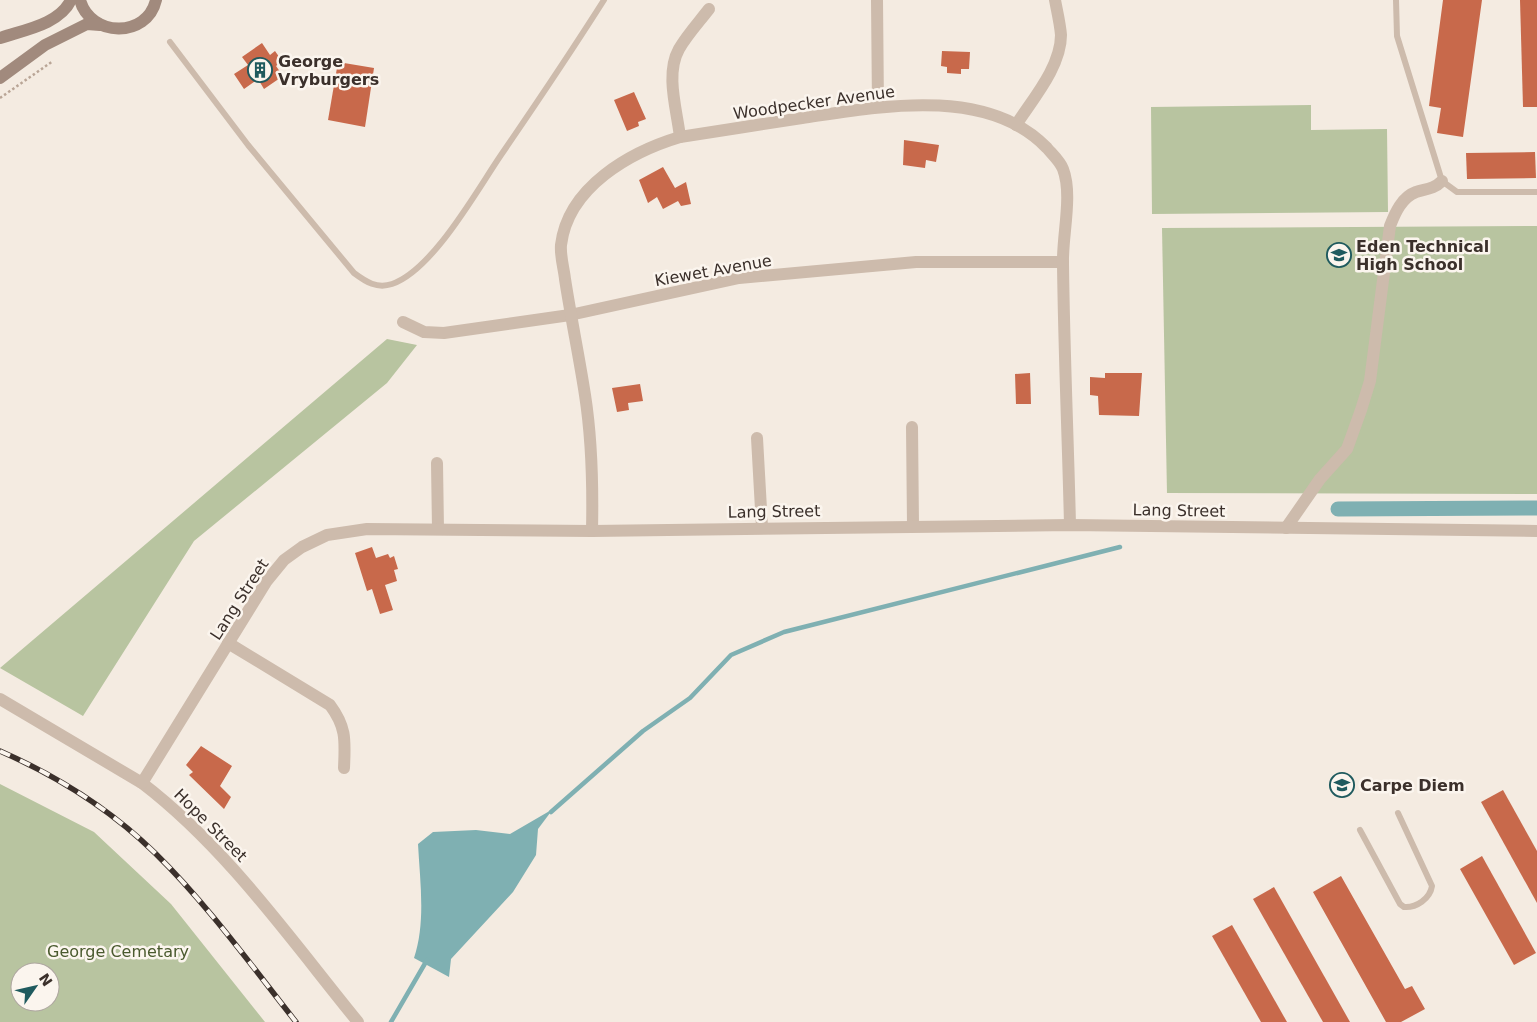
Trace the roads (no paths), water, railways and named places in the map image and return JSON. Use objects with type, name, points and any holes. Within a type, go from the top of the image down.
[{"type":"main road","points":[[0,38],[49,22],[71,0]]},
{"type":"main road","points":[[80,0],[86,12],[100,25]]},
{"type":"main road","points":[[0,78],[45,45],[87,24],[118,30],[136,25],[150,13],[156,0]]},
{"type":"street","points":[[877,0],[878,107]]},
{"type":"street","points":[[1016,125],[1046,77],[1058,48],[1061,35],[1055,0]]},
{"type":"street","points":[[680,137],[673,78],[674,64],[679,50],[709,9]]},
{"type":"street","name":"Woodpecker Avenue","points":[[592,531],[593,478],[587,414],[570,316],[561,246],[568,219],[578,200],[618,166],[654,144],[680,137],[878,107],[927,105],[964,108],[988,114],[1016,125],[1034,135],[1063,168],[1066,187],[1063,262],[1070,525]]},
{"type":"street","points":[[1286,528],[1320,479],[1347,449],[1361,410],[1370,381],[1390,226],[1394,215],[1407,198],[1415,193],[1436,187],[1442,181]]},
{"type":"street","name":"Kiewet Avenue","points":[[403,322],[424,332],[444,333],[570,316],[739,278],[916,262],[1063,262]]},
{"type":"street","points":[[912,427],[913,526]]},
{"type":"street","points":[[757,438],[762,527]]},
{"type":"street","points":[[437,463],[438,529]]},
{"type":"street","name":"Lang Street","points":[[142,783],[266,582],[284,560],[302,547],[327,536],[367,529],[592,531],[762,527],[1070,525],[1537,531]]},
{"type":"street","points":[[228,643],[330,705],[341,719],[345,735],[344,768]]},
{"type":"street","name":"Hope Street","points":[[0,699],[142,783],[162,798],[242,879],[358,1022]]},
{"type":"lane","points":[[170,42],[248,145],[354,273],[369,284],[379,286],[392,284],[410,274],[442,242],[546,90],[604,0]]},
{"type":"lane","points":[[1396,0],[1397,36],[1442,181],[1457,192],[1537,192]]},
{"type":"lane","points":[[1360,830],[1400,904],[1404,907],[1414,906],[1427,898],[1431,893],[1432,886],[1398,813]]},
{"type":"water","points":[[553,809],[538,829],[536,855],[513,892],[451,959],[449,977],[414,958],[418,944],[421,916],[418,844],[433,832],[476,830],[510,834]]},
{"type":"waterway","points":[[1338,509],[1537,508]]},
{"type":"waterway","points":[[551,812],[643,731],[690,698],[731,655],[784,632],[1120,547]]},
{"type":"waterway","points":[[391,1022],[427,960]]},
{"type":"railway","points":[[0,751],[42,771],[82,795],[138,837],[211,914],[296,1022]]},
{"type":"place","name":"George Vryburgers","points":[[260,70]]},
{"type":"place","name":"Eden Technical High School","points":[[1339,255]]},
{"type":"place","name":"Carpe Diem","points":[[1342,785]]},
{"type":"park label","name":"George Cemetary","points":[[118,951]]}]
